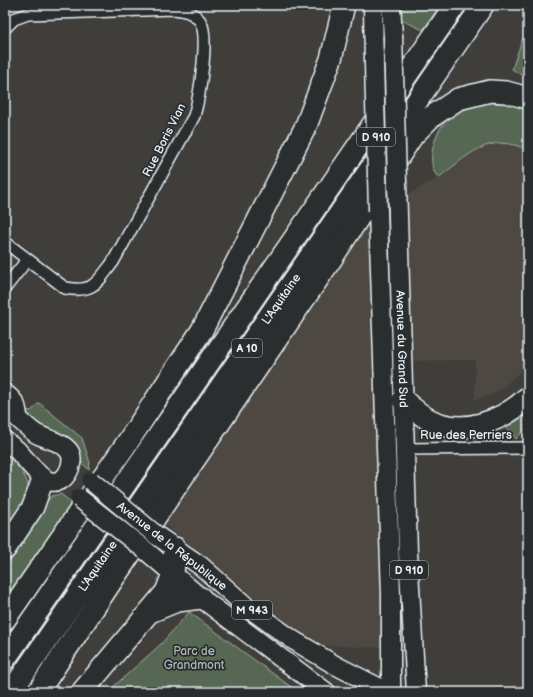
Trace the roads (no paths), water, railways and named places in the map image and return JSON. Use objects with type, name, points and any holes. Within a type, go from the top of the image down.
[{"type":"highway","points":[[5,619],[129,440],[202,330],[306,126],[331,59],[344,5]]},
{"type":"highway","name":"L'Aquitaine","points":[[5,659],[455,5]]},
{"type":"highway","name":"L'Aquitaine","points":[[11,692],[484,5]]},
{"type":"highway","points":[[38,692],[330,261],[413,135],[431,117],[458,99],[490,91],[506,92],[528,98]]},
{"type":"highway","points":[[403,400],[428,419],[450,427],[462,428],[474,426],[498,418],[528,397]]},
{"type":"highway","points":[[5,549],[50,480]]},
{"type":"highway","points":[[82,692],[166,592],[173,574],[175,548]]},
{"type":"highway","points":[[150,612],[177,601],[201,598]]},
{"type":"main road","name":"Avenue du Grand Sud","points":[[373,5],[378,211],[391,595],[391,648]]},
{"type":"main road","name":"Avenue du Grand Sud","points":[[391,5],[410,599],[416,692]]},
{"type":"main road","name":"Avenue de la République","points":[[5,406],[22,423],[37,434],[62,444],[71,455],[72,463],[91,481],[156,535],[201,566],[270,624],[313,653],[378,687],[383,692]]},
{"type":"main road","name":"Avenue de la République","points":[[5,441],[50,480],[79,498],[145,550],[201,598],[326,692]]},
{"type":"main road","points":[[50,480],[62,479],[72,463]]},
{"type":"main road","points":[[356,676],[366,674],[379,667],[391,648]]},
{"type":"main road","name":"D 910","points":[[391,648],[391,692]]},
{"type":"street","name":"Rue Boris Vian","points":[[5,28],[14,19],[28,14],[173,9],[187,11],[197,17],[201,22],[204,34],[200,93],[194,116],[112,262],[98,282],[87,289],[77,290],[65,288],[5,242]]},
{"type":"street","points":[[5,288],[27,260]]},
{"type":"street","points":[[5,389],[16,398],[21,408],[22,423]]},
{"type":"street","name":"Rue des Perriers","points":[[405,449],[528,448]]},
{"type":"park label","name":"Parc de Grandmont","points":[[194,658]]}]
